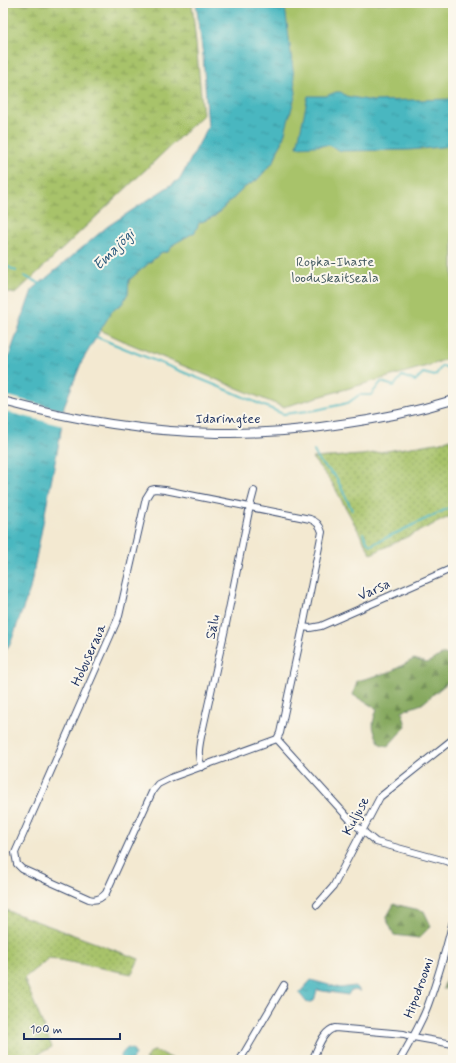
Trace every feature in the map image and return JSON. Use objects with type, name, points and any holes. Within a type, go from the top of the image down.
[{"type":"main road","name":"Idaringtee","points":[[3,401],[70,417],[133,428],[199,432],[265,432],[362,421],[403,413],[453,400]]},
{"type":"street","name":"Hobuseraua","points":[[152,490],[165,490],[250,506],[310,519],[318,523],[322,532],[303,627],[278,739],[202,766],[158,784],[109,888],[101,898],[97,900],[89,899],[22,869],[17,864],[15,857],[16,850],[119,616],[144,504],[152,490]]},
{"type":"street","name":"Sälu","points":[[202,766],[199,760],[198,751],[254,491]]},
{"type":"street","name":"Varsa","points":[[303,627],[310,628],[322,626],[453,568]]},
{"type":"street","points":[[278,739],[352,822],[376,842],[453,863]]},
{"type":"street","name":"Kuljuse","points":[[317,905],[333,887],[380,797],[453,739]]},
{"type":"street","name":"Hipodroomi","points":[[400,1060],[428,1005],[453,921]]},
{"type":"street","points":[[240,1060],[284,985]]},
{"type":"street","points":[[312,1060],[326,1033],[330,1029],[335,1028],[404,1034],[453,1044]]},
{"type":"green space","points":[[3,3],[192,3],[203,115],[15,294],[3,291]]},
{"type":"green space","name":"Ropka-Ihaste looduskaitseala","points":[[283,3],[453,3],[453,356],[434,364],[283,407],[100,330],[112,311],[122,303],[128,293],[129,280],[162,252],[168,252],[174,244],[199,223],[215,216],[245,187],[257,180],[274,161],[282,143],[285,7]]},
{"type":"green space","points":[[453,438],[453,515],[371,554],[331,481],[312,458],[362,455],[442,442]]},
{"type":"green space","points":[[443,654],[453,656],[453,678],[422,704],[402,711],[406,726],[388,746],[380,744],[373,727],[377,709],[353,695],[357,681],[390,672],[414,659],[427,663]]},
{"type":"green space","points":[[394,904],[424,911],[431,926],[419,938],[394,935],[386,918]]},
{"type":"green space","points":[[3,909],[139,959],[132,974],[49,958],[24,978],[52,1047],[27,1060],[3,1060]]},
{"type":"green space","points":[[453,964],[453,988],[443,989],[449,969]]},
{"type":"green space","points":[[154,1051],[175,1060],[145,1060],[150,1052]]},
{"type":"water","name":"Emajõgi","points":[[196,3],[283,3],[285,7],[296,93],[282,143],[274,161],[257,180],[245,187],[215,216],[199,223],[195,232],[174,244],[168,252],[162,252],[129,280],[128,293],[122,304],[112,311],[82,361],[64,406],[60,437],[30,589],[11,642],[3,655],[3,403],[6,392],[5,368],[32,290],[108,226],[180,179],[208,127],[203,55]]},
{"type":"water","points":[[336,92],[341,92],[346,96],[373,101],[453,99],[453,146],[409,150],[341,151],[329,145],[297,147],[308,96],[326,96]]},
{"type":"water","points":[[311,980],[340,988],[355,986],[360,991],[351,990],[348,995],[317,990],[314,1001],[307,1003],[299,993]]},
{"type":"water","points":[[128,1048],[133,1050],[135,1053],[132,1060],[120,1060],[122,1053]]},
{"type":"pier","points":[[3,395],[66,411],[63,426],[3,411]]},
{"type":"waterway","points":[[3,264],[16,271]]},
{"type":"waterway","points":[[24,276],[41,284]]},
{"type":"waterway","points":[[94,336],[283,414],[316,410],[348,403],[359,395],[371,395],[381,382],[394,386],[402,376],[415,381],[423,373],[435,376],[442,366],[453,369]]},
{"type":"waterway","points":[[314,451],[319,461],[336,477],[352,510]]},
{"type":"waterway","points":[[363,533],[368,543],[371,545],[453,506]]}]
